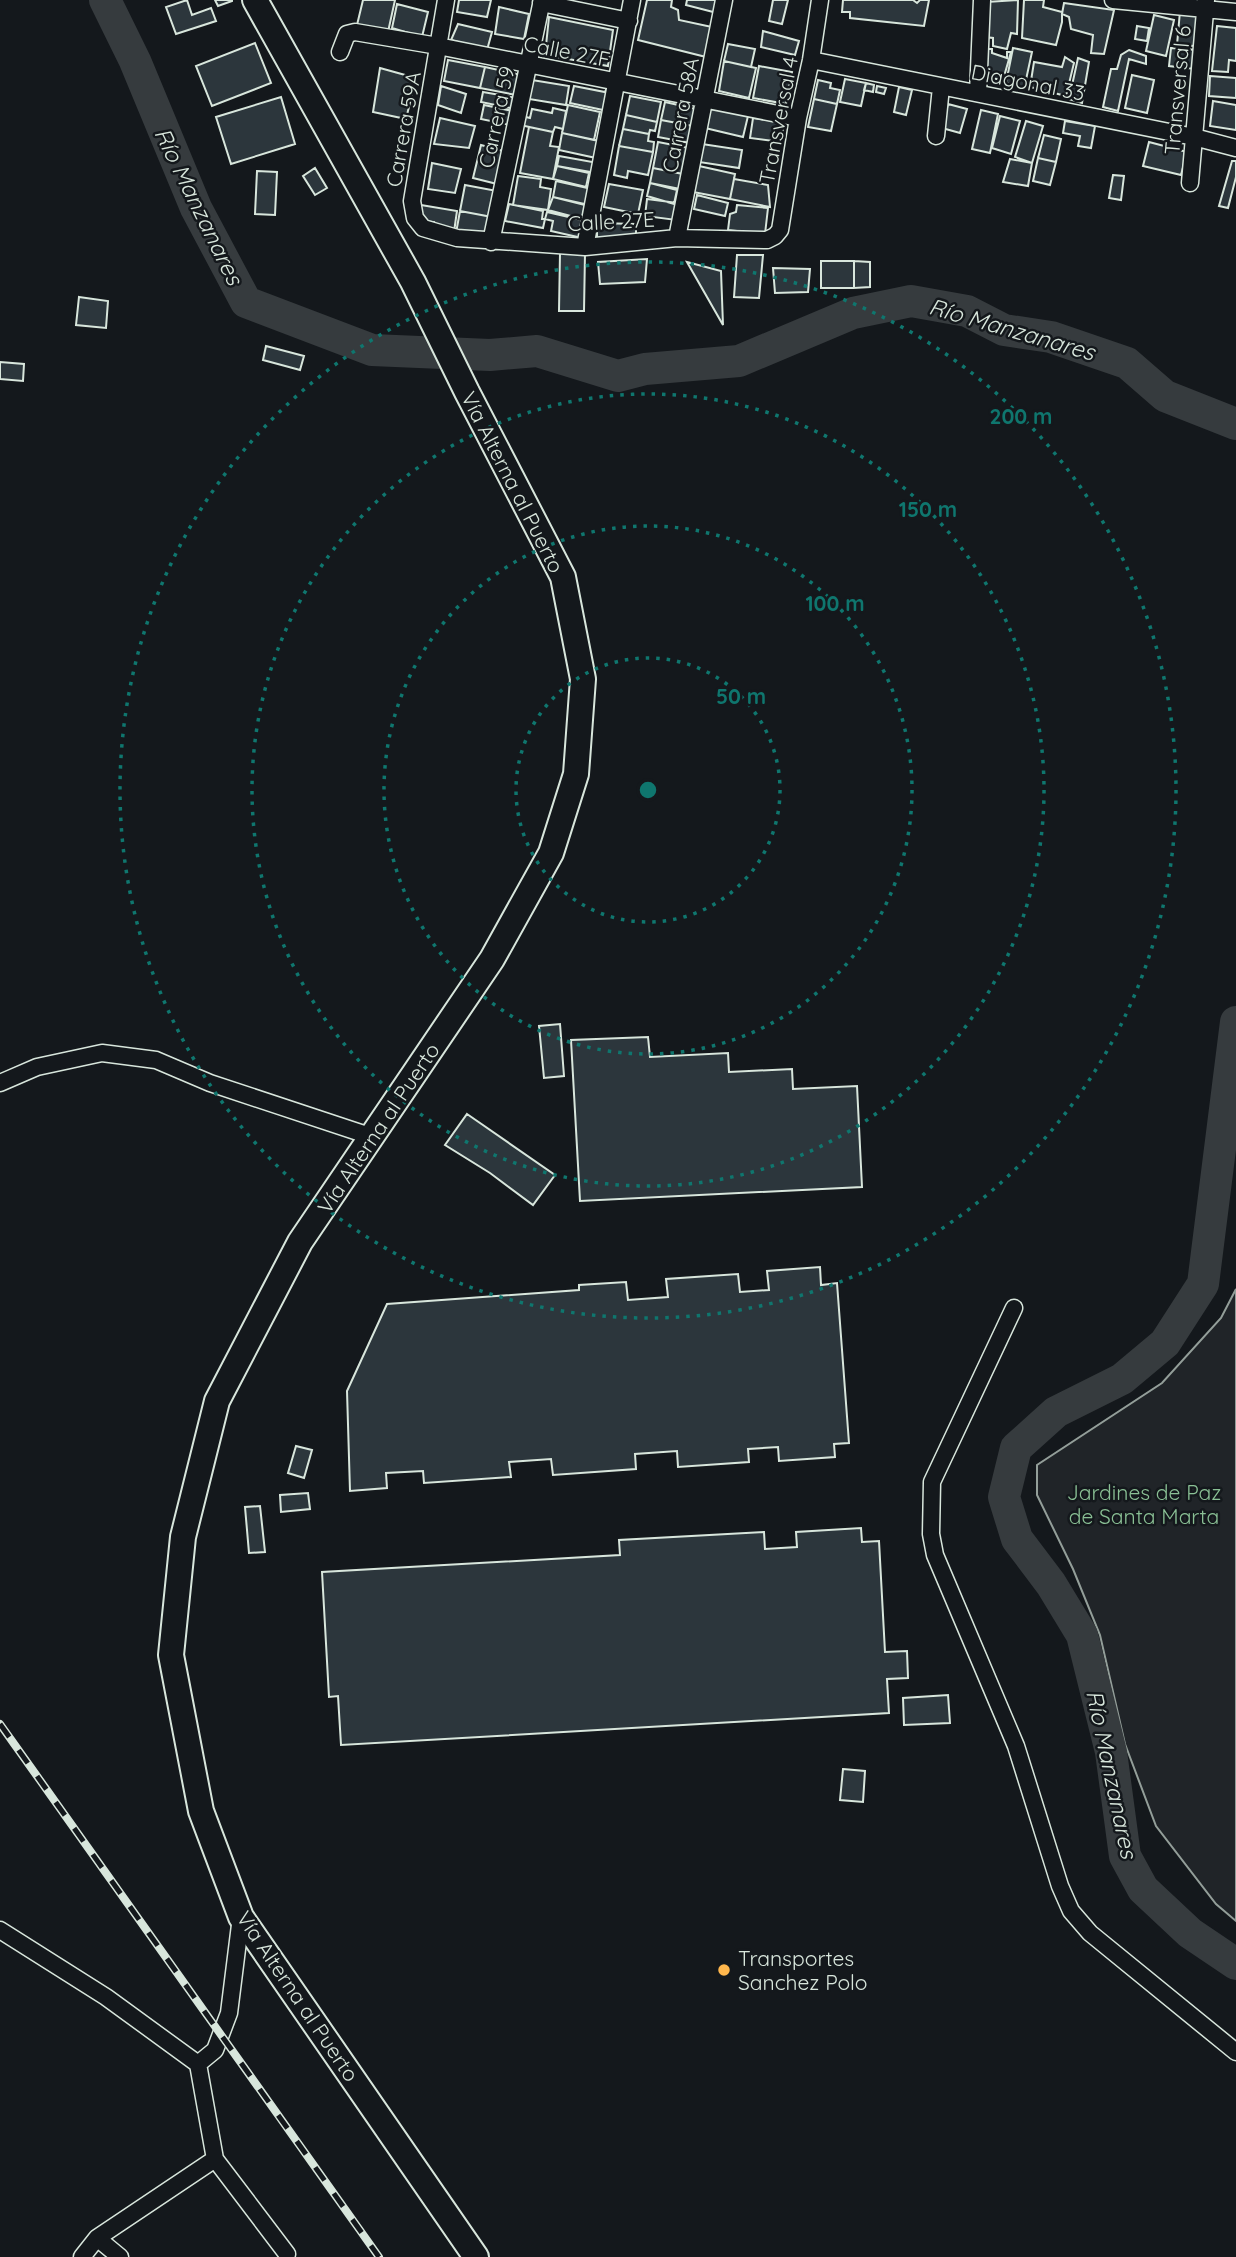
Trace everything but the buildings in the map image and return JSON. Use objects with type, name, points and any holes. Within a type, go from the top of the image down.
[{"type":"main road","name":"Vía Alterna al Puerto","points":[[255,0],[413,282],[563,577],[583,679],[576,774],[551,853],[492,958],[300,1242],[217,1401],[183,1538],[171,1656],[201,1811],[241,1917],[476,2257]]},
{"type":"street","name":"Carrera 59A","points":[[446,0],[412,201],[415,218],[423,228],[457,238]]},
{"type":"street","points":[[585,247],[632,0]]},
{"type":"street","name":"Carrera 58A","points":[[677,238],[724,0]]},
{"type":"street","name":"Transversal 4","points":[[767,240],[780,230],[820,0]]},
{"type":"street","points":[[978,93],[982,0]]},
{"type":"street","points":[[1113,0],[1206,5],[1236,12]]},
{"type":"street","points":[[541,2],[629,21]]},
{"type":"street","name":"Carrera 59","points":[[491,242],[541,2]]},
{"type":"street","name":"Transversal 6","points":[[1191,183],[1206,5]]},
{"type":"street","name":"Calle 27F","points":[[340,52],[347,34],[351,32],[438,46],[798,118]]},
{"type":"street","name":"Diagonal 33","points":[[811,60],[1194,137],[1236,148]]},
{"type":"street","points":[[936,136],[941,87]]},
{"type":"street","name":"Calle 27E","points":[[457,238],[585,247],[677,238],[767,240]]},
{"type":"street","points":[[0,1083],[37,1068],[102,1053],[143,1058],[156,1060],[210,1083],[373,1137]]},
{"type":"street","points":[[1014,1308],[932,1482],[931,1534],[935,1555],[1016,1746],[1060,1886],[1071,1911],[1090,1933],[1236,2052]]},
{"type":"street","points":[[198,2064],[215,2050],[229,2013],[241,1917]]},
{"type":"street","points":[[0,1930],[106,1997],[198,2064],[215,2159],[287,2254]]},
{"type":"street","points":[[82,2257],[97,2238],[215,2159]]},
{"type":"street","points":[[97,2238],[120,2257]]},
{"type":"green space","name":"Jardines de Paz de Santa Marta","points":[[1236,1289],[1236,1921],[1216,1904],[1156,1826],[1125,1744],[1100,1635],[1073,1569],[1037,1495],[1037,1465],[1162,1383],[1221,1318]]},
{"type":"waterway","name":"Río Manzanares","points":[[105,0],[135,61],[196,208],[246,302],[372,350],[490,355],[537,351],[618,376],[645,369],[739,361],[853,313],[911,301],[967,311],[1004,330],[1051,337],[1127,363],[1165,396],[1236,424]]},
{"type":"waterway","name":"Río Manzanares","points":[[1236,1022],[1203,1284],[1165,1343],[1122,1379],[1056,1412],[1016,1448],[1004,1497],[1017,1539],[1051,1584],[1082,1635],[1111,1752],[1125,1856],[1143,1889],[1190,1933],[1236,1964]]},
{"type":"railway","points":[[0,1724],[379,2257]]},
{"type":"place","name":"Transportes Sanchez Polo","points":[[724,1970]]}]
